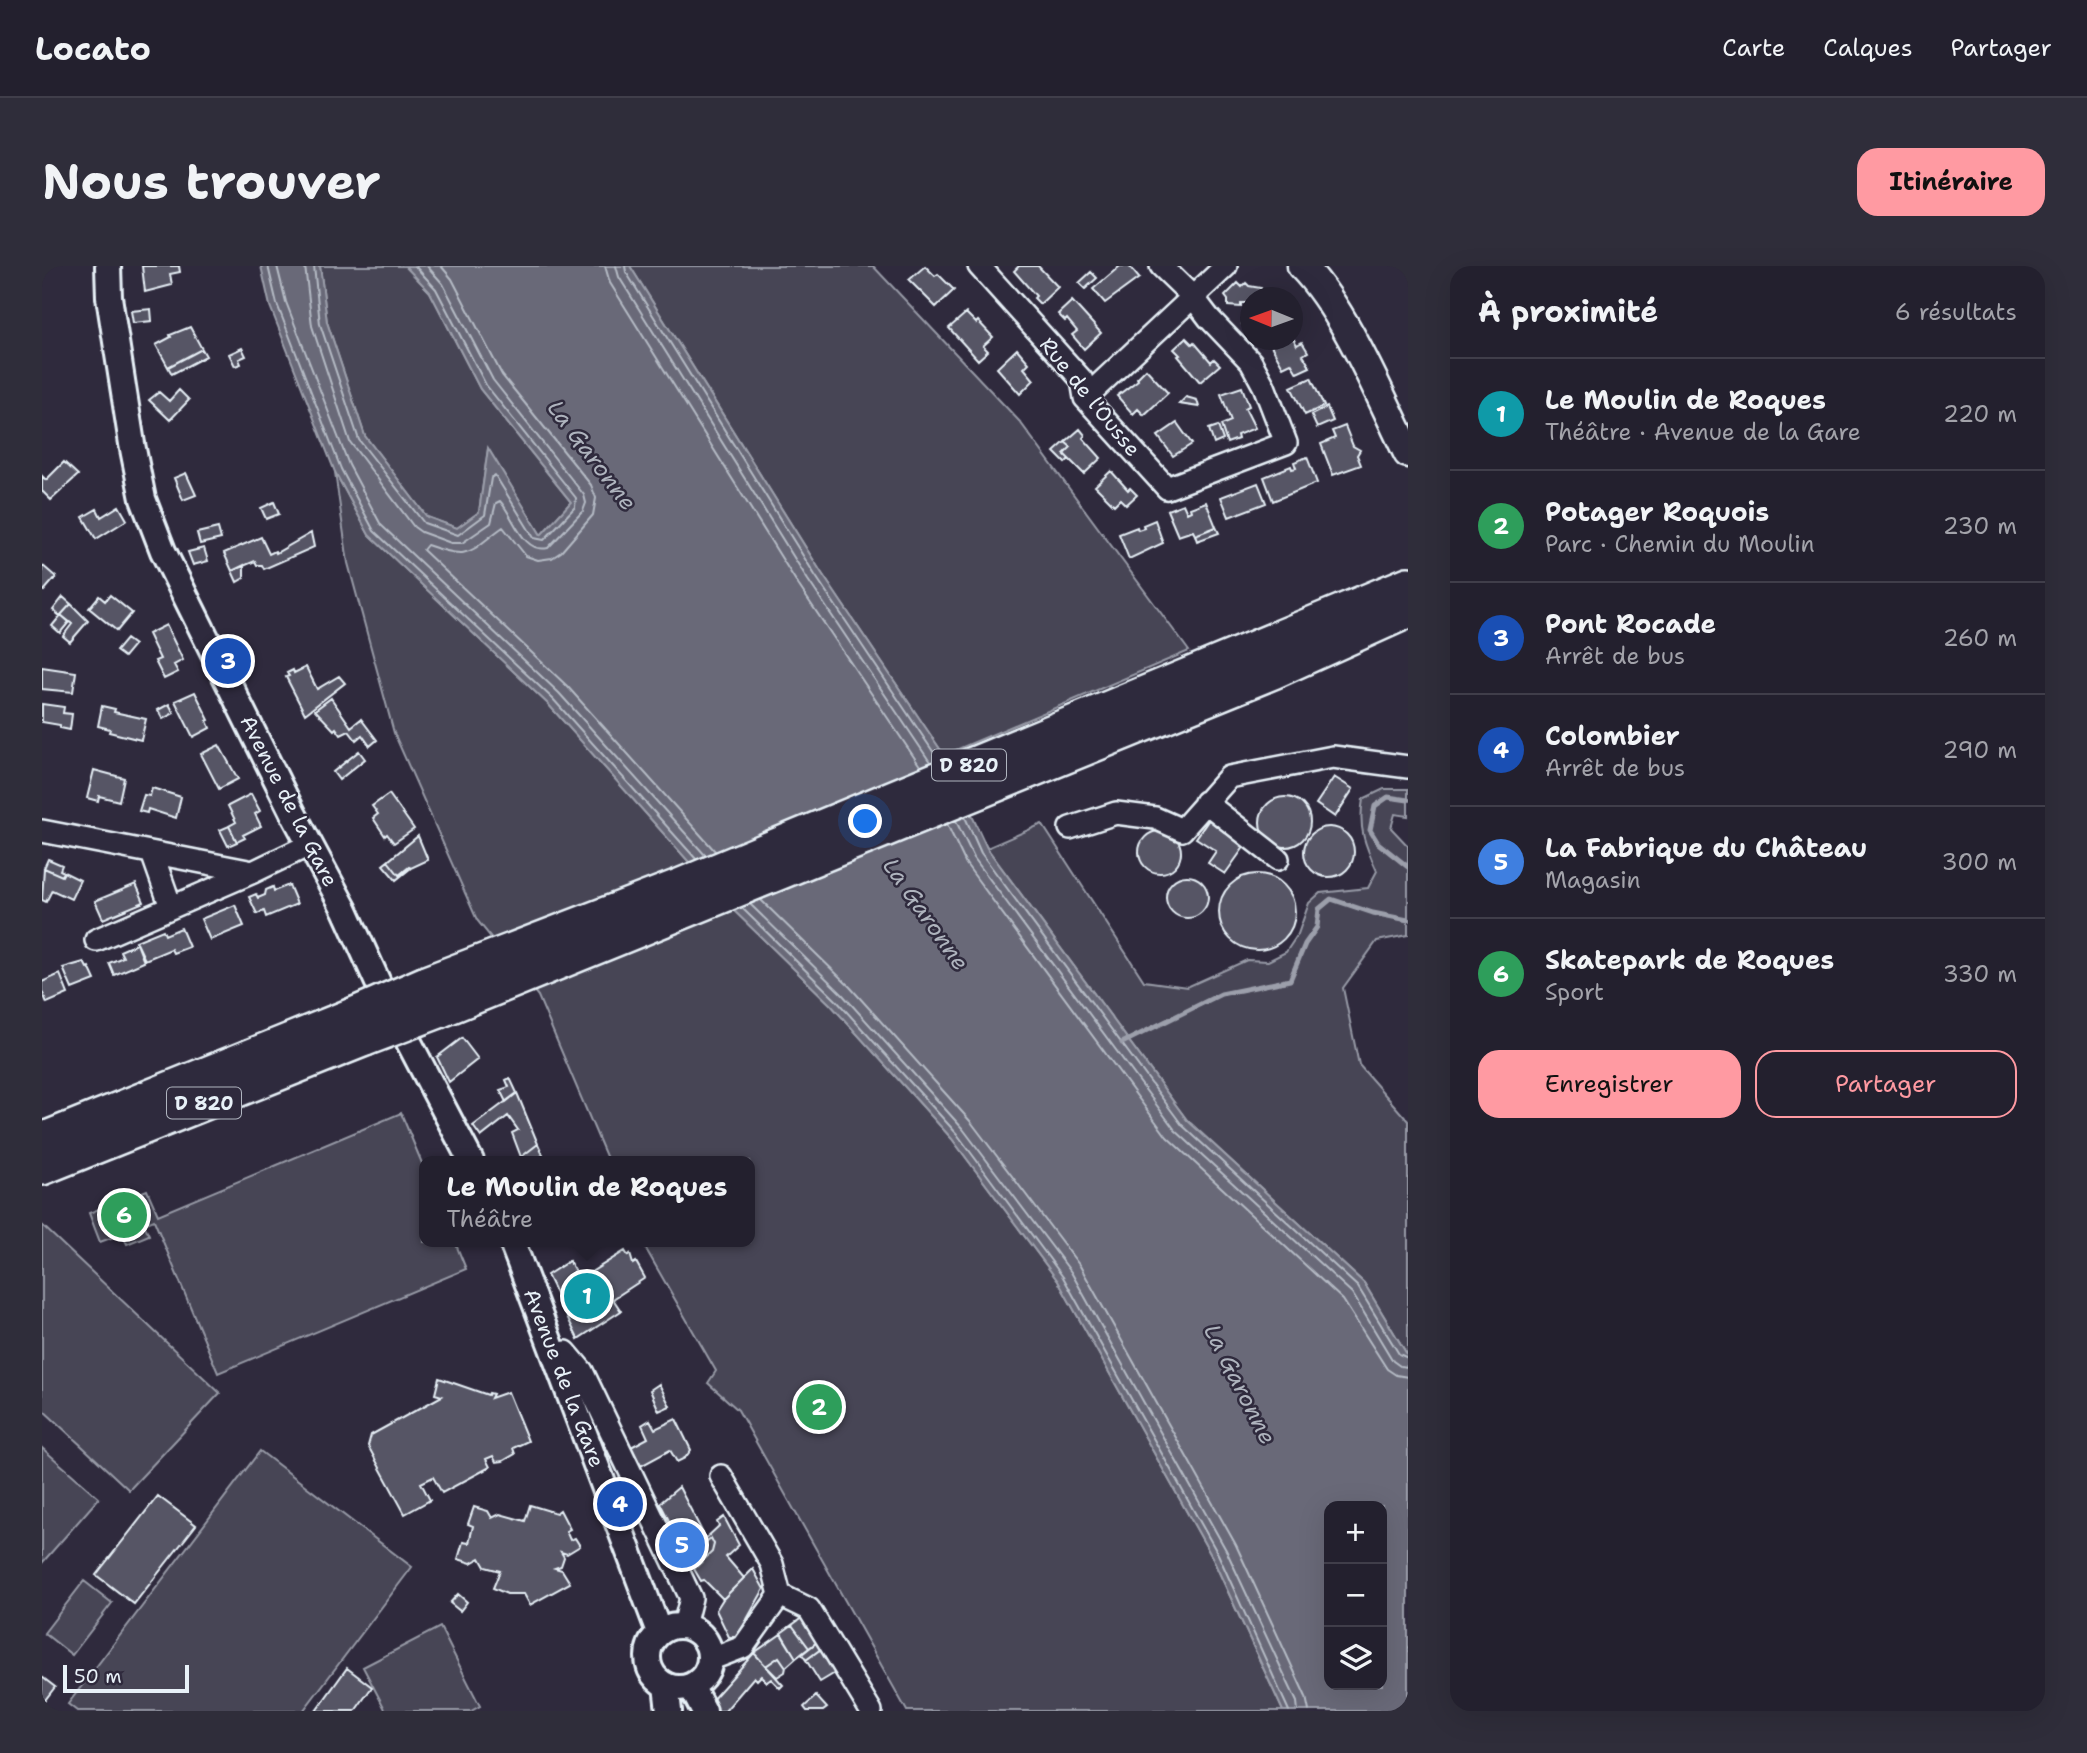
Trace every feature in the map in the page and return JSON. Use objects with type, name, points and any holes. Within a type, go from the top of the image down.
[{"type":"highway","name":"D 820","points":[[1266,658],[1408,584]]},
{"type":"highway","name":"D 820","points":[[42,1168],[360,1026],[685,898],[1266,658],[1408,611]]},
{"type":"highway","name":"D 820","points":[[42,1140],[360,1026]]},
{"type":"main road","points":[[1302,266],[1319,283],[1356,348],[1408,453]]},
{"type":"street","name":"Avenue de la Gare","points":[[108,266],[116,349],[144,499],[163,551],[379,985],[468,1156]]},
{"type":"street","name":"Rue de l'Ousse","points":[[978,266],[1082,380],[1085,398],[1167,488],[1286,443],[1264,386],[1251,362],[1193,297],[1161,266]]},
{"type":"street","points":[[1085,398],[1227,266]]},
{"type":"street","points":[[1070,828],[1116,813],[1155,818],[1182,830],[1228,777],[1333,757],[1408,767]]},
{"type":"street","points":[[1205,802],[1278,859]]},
{"type":"street","points":[[42,831],[253,872]]},
{"type":"street","points":[[96,940],[311,844]]},
{"type":"street","points":[[152,853],[171,907]]},
{"type":"street","name":"Avenue de la Gare","points":[[514,1247],[659,1632]]},
{"type":"street","points":[[556,1354],[566,1352],[582,1371],[691,1598],[684,1626]]},
{"type":"street","points":[[721,1476],[772,1564],[780,1595],[809,1609],[871,1711]]},
{"type":"street","points":[[709,1660],[743,1647],[780,1595]]},
{"type":"street","points":[[678,1686],[702,1679],[709,1660],[709,1647],[703,1637],[695,1629],[684,1626],[667,1627],[659,1632],[647,1655],[653,1675],[678,1686],[704,1711]]},
{"type":"street","points":[[669,1711],[678,1686]]},
{"type":"shaded area","points":[[320,266],[405,266],[430,292],[480,389],[571,502],[541,535],[488,449],[479,512],[457,528],[427,517],[365,436],[327,322]]},
{"type":"shaded area","points":[[630,266],[873,266],[1020,422],[1189,651],[944,755],[821,572]]},
{"type":"shaded area","points":[[335,472],[369,535],[548,704],[722,899],[831,1005],[952,1139],[1058,1281],[1212,1557],[1283,1711],[907,1711],[738,1410],[708,1383],[716,1371],[645,1247],[755,1247],[755,1156],[606,1156],[538,996],[477,920],[394,733],[348,563]]},
{"type":"shaded area","points":[[1384,789],[1408,789],[1408,816],[1395,814],[1391,828],[1408,846],[1408,935],[1377,941],[1343,988],[1359,1065],[1408,1121],[1408,1356],[1364,1283],[1187,1120],[987,848],[1042,824],[1144,981],[1187,987],[1247,960],[1268,961],[1286,952],[1298,934],[1309,903],[1320,893],[1368,888],[1377,871],[1364,836],[1361,819],[1363,799]]},
{"type":"shaded area","points":[[401,1113],[419,1156],[419,1247],[457,1247],[466,1269],[218,1373],[154,1220],[144,1224],[149,1235],[127,1244],[122,1234],[100,1242],[89,1213],[147,1190],[158,1215]]},
{"type":"shaded area","points":[[42,1225],[220,1393],[129,1490],[42,1409]]},
{"type":"shaded area","points":[[42,1448],[99,1498],[42,1563]]},
{"type":"shaded area","points":[[260,1451],[412,1567],[303,1711],[77,1711],[68,1704]]},
{"type":"shaded area","points":[[84,1581],[112,1603],[72,1655],[44,1633]]},
{"type":"shaded area","points":[[440,1627],[480,1706],[471,1711],[386,1711],[363,1667]]},
{"type":"water","name":"La Garonne","points":[[261,266],[320,266],[327,322],[365,436],[427,517],[457,528],[479,512],[488,448],[541,535],[571,502],[480,389],[430,292],[405,266],[630,266],[821,572],[944,755],[987,848],[1187,1120],[1364,1283],[1408,1356],[1408,1711],[1283,1711],[1212,1557],[1058,1281],[952,1139],[831,1005],[722,899],[548,704],[369,535],[335,472],[270,306]]},
{"type":"building","points":[[142,266],[179,266],[180,272],[170,274],[172,285],[145,292]]},
{"type":"building","points":[[925,266],[935,276],[938,274],[954,290],[936,307],[909,280]]},
{"type":"building","points":[[1019,266],[1038,266],[1058,287],[1040,304],[1014,271]]},
{"type":"building","points":[[1120,266],[1129,266],[1139,278],[1105,303],[1093,289]]},
{"type":"building","points":[[1091,272],[1097,278],[1085,289],[1079,283]]},
{"type":"building","points":[[1238,283],[1242,287],[1240,307],[1228,306],[1225,296]]},
{"type":"building","points":[[1072,301],[1101,333],[1084,349],[1072,335],[1077,331],[1067,319],[1065,321],[1058,314]]},
{"type":"building","points":[[151,309],[152,321],[133,323],[131,311]]},
{"type":"building","points":[[966,313],[993,337],[983,346],[988,351],[978,360],[949,328]]},
{"type":"building","points":[[190,327],[202,349],[168,367],[156,345],[171,337],[170,335]]},
{"type":"building","points":[[1186,338],[1192,344],[1194,342],[1211,362],[1214,359],[1220,365],[1200,382],[1174,349]]},
{"type":"building","points":[[1303,344],[1308,352],[1303,355],[1310,367],[1297,373],[1291,363],[1283,367],[1274,350],[1303,350]]},
{"type":"building","points":[[242,348],[246,356],[239,359],[241,364],[235,366],[229,354]]},
{"type":"building","points":[[202,349],[206,356],[172,374],[168,367]]},
{"type":"building","points":[[1017,349],[1029,363],[1024,368],[1034,380],[1020,394],[997,368]]},
{"type":"building","points":[[1146,369],[1168,393],[1144,415],[1138,409],[1133,414],[1117,396],[1138,380]]},
{"type":"building","points":[[1311,378],[1324,406],[1305,415],[1291,387]]},
{"type":"building","points":[[1242,387],[1249,406],[1245,408],[1255,428],[1237,435],[1238,439],[1227,443],[1221,425],[1231,421],[1221,394]]},
{"type":"building","points":[[179,390],[189,400],[170,420],[149,400],[159,392],[169,401]]},
{"type":"building","points":[[1186,397],[1197,400],[1199,407],[1179,404]]},
{"type":"building","points":[[1327,407],[1333,421],[1317,428],[1311,415]]},
{"type":"building","points":[[1177,423],[1192,444],[1173,456],[1158,436]]},
{"type":"building","points":[[1218,426],[1223,440],[1214,444],[1209,429]]},
{"type":"building","points":[[1345,426],[1353,446],[1360,450],[1357,455],[1361,465],[1333,475],[1321,444],[1335,438],[1332,431]]},
{"type":"building","points":[[1080,429],[1085,435],[1083,438],[1101,458],[1084,474],[1064,454],[1071,447],[1065,442]]},
{"type":"building","points":[[1065,442],[1071,447],[1064,454],[1069,459],[1065,463],[1054,452]]},
{"type":"building","points":[[1307,457],[1317,483],[1273,501],[1264,477],[1291,466],[1292,469],[1296,468],[1294,462]]},
{"type":"building","points":[[64,462],[78,475],[51,500],[42,491],[42,476],[46,480]]},
{"type":"building","points":[[1111,471],[1128,490],[1130,488],[1137,495],[1126,505],[1120,499],[1114,505],[1095,486]]},
{"type":"building","points":[[186,473],[196,495],[183,500],[174,478]]},
{"type":"building","points":[[1258,483],[1266,503],[1229,517],[1221,497]]},
{"type":"building","points":[[274,502],[279,514],[266,519],[261,508]]},
{"type":"building","points":[[1206,502],[1216,527],[1195,535],[1193,531],[1178,536],[1167,510],[1183,504],[1187,513],[1191,511],[1190,508]]},
{"type":"building","points":[[119,506],[127,520],[96,539],[83,517],[97,509],[101,517]]},
{"type":"building","points":[[1155,520],[1163,543],[1129,559],[1119,534],[1137,527],[1138,530],[1144,528],[1143,525]]},
{"type":"building","points":[[1216,527],[1219,533],[1197,541],[1195,535]]},
{"type":"building","points":[[218,528],[221,539],[200,544],[197,533]]},
{"type":"building","points":[[311,533],[314,547],[264,569],[255,561],[232,571],[224,553],[261,537],[269,554],[275,551],[276,553]]},
{"type":"building","points":[[204,548],[208,561],[193,565],[188,552]]},
{"type":"building","points":[[42,565],[56,577],[44,591],[42,590]]},
{"type":"building","points":[[244,565],[244,578],[237,582],[232,571]]},
{"type":"building","points":[[110,595],[132,613],[117,631],[89,608],[99,596],[105,601]]},
{"type":"building","points":[[63,597],[71,604],[60,616],[53,610]]},
{"type":"building","points":[[71,604],[88,621],[70,642],[63,636],[72,624],[61,615]]},
{"type":"building","points":[[61,615],[69,622],[60,633],[52,626]]},
{"type":"building","points":[[166,625],[183,660],[174,665],[178,672],[164,679],[155,661],[160,659],[148,634]]},
{"type":"building","points":[[126,639],[134,645],[124,657],[116,651]]},
{"type":"building","points":[[42,667],[76,672],[73,692],[42,689]]},
{"type":"building","points":[[306,667],[317,689],[339,676],[345,683],[305,714],[286,677],[289,676],[287,673],[293,670],[294,673]]},
{"type":"building","points":[[195,692],[209,720],[207,721],[210,728],[193,737],[175,701]]},
{"type":"building","points":[[331,698],[351,727],[361,719],[377,740],[370,746],[362,735],[356,740],[349,731],[341,735],[336,728],[334,730],[315,710]]},
{"type":"building","points":[[42,704],[64,707],[63,713],[72,714],[70,730],[42,722]]},
{"type":"building","points":[[169,704],[174,713],[163,719],[158,710]]},
{"type":"building","points":[[102,706],[115,709],[114,712],[146,719],[141,740],[109,732],[110,729],[98,726]]},
{"type":"building","points":[[219,745],[238,779],[219,789],[201,754]]},
{"type":"building","points":[[359,751],[365,759],[339,780],[333,772]]},
{"type":"building","points":[[94,770],[124,778],[119,801],[99,796],[98,801],[87,798]]},
{"type":"building","points":[[1334,777],[1353,789],[1335,817],[1316,804]]},
{"type":"building","points":[[152,788],[181,797],[176,818],[148,809],[147,813],[139,811],[144,795],[150,796]]},
{"type":"building","points":[[251,794],[260,811],[255,814],[261,826],[243,835],[245,838],[237,842],[229,826],[236,822],[228,806]]},
{"type":"building","points":[[389,794],[414,829],[394,843],[387,834],[385,836],[373,818],[378,814],[372,806]]},
{"type":"building","points":[[1275,798],[1295,798],[1309,812],[1309,832],[1295,846],[1275,846],[1261,832],[1261,812]]},
{"type":"building","points":[[1210,818],[1247,843],[1225,874],[1208,863],[1216,851],[1196,838]]},
{"type":"building","points":[[229,826],[237,842],[228,846],[220,830]]},
{"type":"building","points":[[1319,828],[1339,828],[1353,842],[1353,862],[1339,876],[1319,876],[1305,862],[1305,842]]},
{"type":"building","points":[[1160,831],[1175,837],[1181,852],[1175,867],[1160,873],[1145,867],[1139,852],[1145,837]]},
{"type":"building","points":[[418,836],[428,860],[409,867],[399,875],[388,861]]},
{"type":"building","points":[[48,859],[62,865],[62,876],[44,868]]},
{"type":"building","points":[[388,861],[399,875],[411,868],[396,880],[383,865]]},
{"type":"building","points":[[44,868],[62,876],[64,872],[80,880],[71,899],[52,890],[46,902],[42,900]]},
{"type":"building","points":[[1257,874],[1271,877],[1284,885],[1292,898],[1295,912],[1292,926],[1284,939],[1271,947],[1257,950],[1243,947],[1230,939],[1222,926],[1219,912],[1222,898],[1230,885],[1243,877]]},
{"type":"building","points":[[1187,876],[1202,882],[1208,897],[1202,912],[1187,918],[1172,912],[1166,897],[1172,882]]},
{"type":"building","points":[[136,884],[144,902],[103,919],[95,901]]},
{"type":"building","points":[[289,885],[297,904],[266,917],[264,911],[257,914],[249,897],[256,894],[258,898],[273,887],[274,891]]},
{"type":"building","points":[[235,905],[244,926],[210,940],[201,919]]},
{"type":"building","points":[[181,928],[189,947],[173,953],[171,949],[145,960],[136,941],[163,930],[165,935]]},
{"type":"building","points":[[136,941],[144,962],[114,975],[109,963],[123,957],[120,951],[136,944]]},
{"type":"building","points":[[84,962],[95,980],[72,989],[63,968]]},
{"type":"building","points":[[60,974],[68,994],[47,1003],[42,982]]},
{"type":"building","points":[[462,1038],[478,1059],[449,1082],[437,1057]]},
{"type":"building","points":[[510,1078],[517,1093],[506,1102],[500,1090],[509,1087],[506,1080]]},
{"type":"building","points":[[517,1093],[538,1144],[521,1156],[512,1133],[518,1130],[508,1116],[481,1137],[473,1126]]},
{"type":"building","points":[[538,1144],[543,1155],[542,1156],[522,1156]]},
{"type":"building","points":[[625,1251],[628,1256],[630,1254],[633,1264],[636,1262],[645,1278],[613,1299],[621,1311],[578,1339],[547,1275],[569,1261],[580,1279]]},
{"type":"building","points":[[439,1378],[488,1395],[493,1394],[491,1398],[508,1392],[528,1441],[513,1448],[515,1454],[503,1461],[496,1462],[493,1456],[486,1459],[490,1467],[442,1493],[433,1477],[421,1483],[430,1500],[405,1514],[368,1446],[371,1435],[442,1396],[435,1394]]},
{"type":"building","points":[[659,1384],[670,1406],[659,1411],[650,1390]]},
{"type":"building","points":[[676,1419],[691,1450],[685,1458],[677,1462],[670,1450],[641,1466],[631,1447],[648,1438],[642,1425],[650,1420],[655,1429]]},
{"type":"building","points":[[679,1487],[707,1541],[711,1538],[714,1544],[712,1552],[694,1569],[660,1503]]},
{"type":"building","points":[[158,1496],[196,1525],[134,1604],[96,1575]]},
{"type":"building","points":[[530,1505],[556,1513],[560,1510],[570,1529],[566,1531],[570,1540],[575,1538],[580,1546],[567,1554],[561,1552],[564,1557],[561,1566],[555,1568],[562,1570],[570,1583],[530,1605],[524,1594],[507,1594],[493,1588],[500,1571],[485,1567],[480,1558],[471,1563],[458,1559],[463,1542],[469,1543],[473,1526],[468,1524],[474,1507],[488,1511],[492,1518],[500,1514],[525,1521]]},
{"type":"building","points":[[724,1517],[739,1545],[726,1557],[744,1578],[723,1599],[704,1580],[701,1581],[694,1569],[712,1552],[714,1544],[711,1538],[707,1541],[706,1538]]},
{"type":"building","points":[[753,1569],[764,1589],[737,1637],[729,1637],[716,1610],[723,1599]]},
{"type":"building","points":[[458,1594],[467,1602],[460,1611],[450,1603]]},
{"type":"building","points":[[806,1615],[821,1639],[809,1648],[792,1625]]},
{"type":"building","points":[[792,1625],[809,1648],[796,1658],[781,1633]]},
{"type":"building","points":[[781,1634],[796,1658],[786,1667],[779,1657],[766,1666],[754,1653]]},
{"type":"building","points":[[821,1639],[825,1646],[806,1660],[802,1654]]},
{"type":"building","points":[[825,1646],[840,1670],[820,1682],[806,1660]]},
{"type":"building","points":[[754,1653],[783,1685],[780,1688],[771,1679],[767,1682],[761,1676],[757,1680],[754,1677],[725,1711],[716,1711],[711,1701]]},
{"type":"building","points":[[779,1657],[786,1667],[785,1672],[777,1677],[766,1666]]},
{"type":"building","points":[[347,1668],[372,1687],[355,1711],[316,1711]]},
{"type":"building","points":[[42,1677],[55,1687],[42,1704]]},
{"type":"building","points":[[816,1696],[827,1708],[823,1711],[807,1711],[804,1707]]},
{"type":"waterway","points":[[1408,800],[1388,797],[1375,806],[1370,830],[1378,843],[1408,867]]},
{"type":"waterway","points":[[1122,1043],[1221,994],[1290,980],[1305,944],[1317,927],[1319,909],[1331,899],[1373,913],[1408,920]]},
{"type":"place","name":"Pont Rocade","points":[[228,661]]},
{"type":"place","name":"Skatepark de Roques","points":[[124,1215]]},
{"type":"place","name":"Le Moulin de Roques","points":[[587,1296]]},
{"type":"place","name":"Potager Roquois","points":[[819,1407]]},
{"type":"place","name":"Colombier","points":[[620,1504]]},
{"type":"place","name":"La Fabrique du Château","points":[[682,1545]]}]
